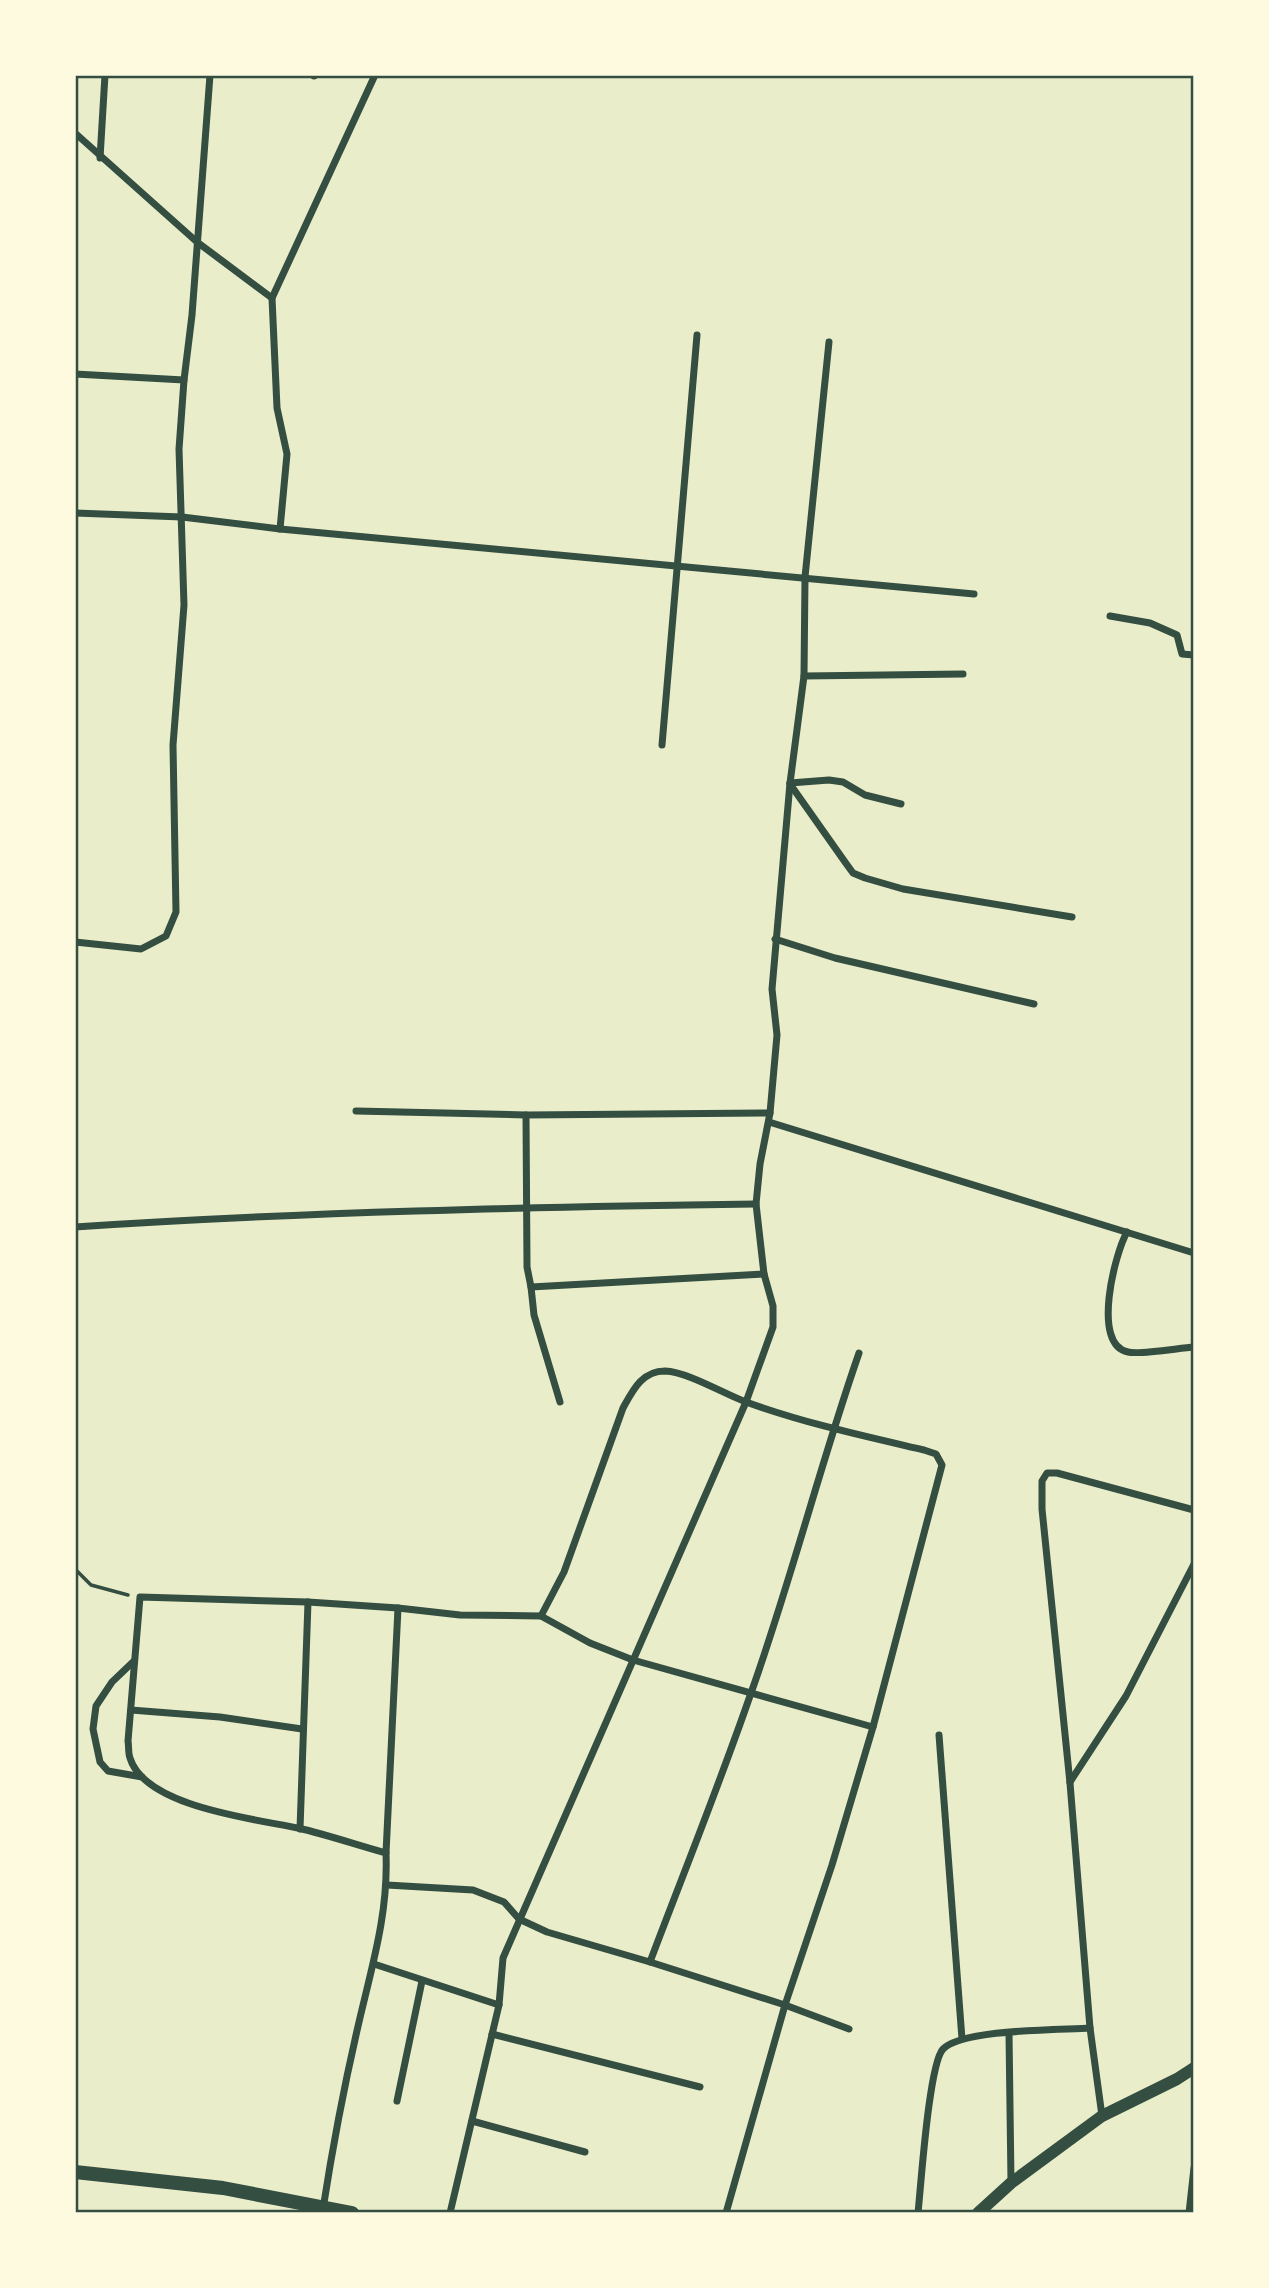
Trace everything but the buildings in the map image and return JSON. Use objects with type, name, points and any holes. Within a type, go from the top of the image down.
[{"type":"main road","points":[[75,2172],[223,2188],[324,2210],[352,2213]]},
{"type":"street","points":[[100,158],[105,75]]},
{"type":"street","points":[[75,942],[141,949],[166,936],[176,912],[173,745],[184,605],[178,449],[192,314],[210,75]]},
{"type":"street","points":[[280,529],[288,454],[277,408],[272,298],[375,75]]},
{"type":"street","points":[[75,133],[197,242],[272,298]]},
{"type":"street","points":[[662,745],[697,335]]},
{"type":"street","points":[[450,2213],[499,2004],[503,1958],[746,1402],[773,1327],[773,1306],[764,1274],[756,1204],[760,1164],[769,1122],[777,1035],[772,989],[775,939],[790,783],[804,676],[805,577],[829,342]]},
{"type":"street","points":[[75,374],[184,380]]},
{"type":"street","points":[[75,513],[182,517],[280,529],[974,594]]},
{"type":"street","points":[[1110,616],[1150,623],[1177,635],[1182,654],[1194,655]]},
{"type":"street","points":[[804,676],[963,674]]},
{"type":"street","points":[[790,783],[828,780],[843,782],[865,795],[901,804]]},
{"type":"street","points":[[790,783],[853,873],[904,889],[1072,917]]},
{"type":"street","points":[[775,939],[835,958],[1034,1004]]},
{"type":"street","points":[[356,1111],[526,1115],[770,1113]]},
{"type":"street","points":[[526,1115],[527,1267],[534,1315],[560,1402]]},
{"type":"street","points":[[769,1122],[1194,1253]]},
{"type":"street","points":[[75,1227],[263,1216],[527,1207],[756,1204]]},
{"type":"street","points":[[1127,1232],[1110,1285],[1108,1328],[1115,1345],[1127,1353],[1194,1347]]},
{"type":"street","points":[[531,1287],[764,1274]]},
{"type":"street","points":[[650,1962],[751,1693],[798,1552],[833,1429],[859,1353]]},
{"type":"street","points":[[541,1616],[564,1572],[623,1408],[637,1383],[650,1373],[666,1371],[680,1374],[746,1402],[833,1429],[924,1450],[936,1454],[942,1465],[873,1727],[832,1865],[785,2005],[726,2213]]},
{"type":"street","points":[[1102,2116],[1090,2028],[1070,1783],[1042,1509],[1042,1480],[1047,1474],[1056,1473],[1194,1510]]},
{"type":"street","points":[[1070,1783],[1126,1696],[1194,1564]]},
{"type":"street","points":[[142,1777],[130,1759],[128,1741],[140,1597],[308,1602],[460,1615],[541,1616],[590,1643],[633,1660],[873,1727]]},
{"type":"street","points":[[300,1829],[308,1602]]},
{"type":"street","points":[[324,2210],[340,2114],[374,1964],[387,1885],[386,1853],[398,1608]]},
{"type":"street","points":[[134,1661],[112,1682],[96,1706],[93,1729],[100,1762],[108,1771],[142,1777],[175,1798],[209,1810],[300,1829],[386,1853]]},
{"type":"street","points":[[131,1710],[220,1717],[302,1729]]},
{"type":"street","points":[[939,1735],[962,2039]]},
{"type":"street","points":[[387,1885],[473,1890],[504,1902],[519,1919],[547,1932],[785,2005],[849,2029]]},
{"type":"street","points":[[374,1964],[499,2004]]},
{"type":"street","points":[[397,2101],[422,1981]]},
{"type":"street","points":[[918,2213],[936,2059],[943,2049],[962,2039],[1090,2028]]},
{"type":"street","points":[[1009,2033],[1011,2183]]},
{"type":"street","points":[[492,2034],[701,2087]]},
{"type":"street","points":[[978,2213],[1011,2183],[1102,2116],[1177,2079],[1193,2068],[1194,2073]]},
{"type":"street","points":[[472,2121],[585,2152]]},
{"type":"street","points":[[1189,2213],[1194,2168]]},
{"type":"path","points":[[75,1569],[91,1585],[140,1597]]}]
